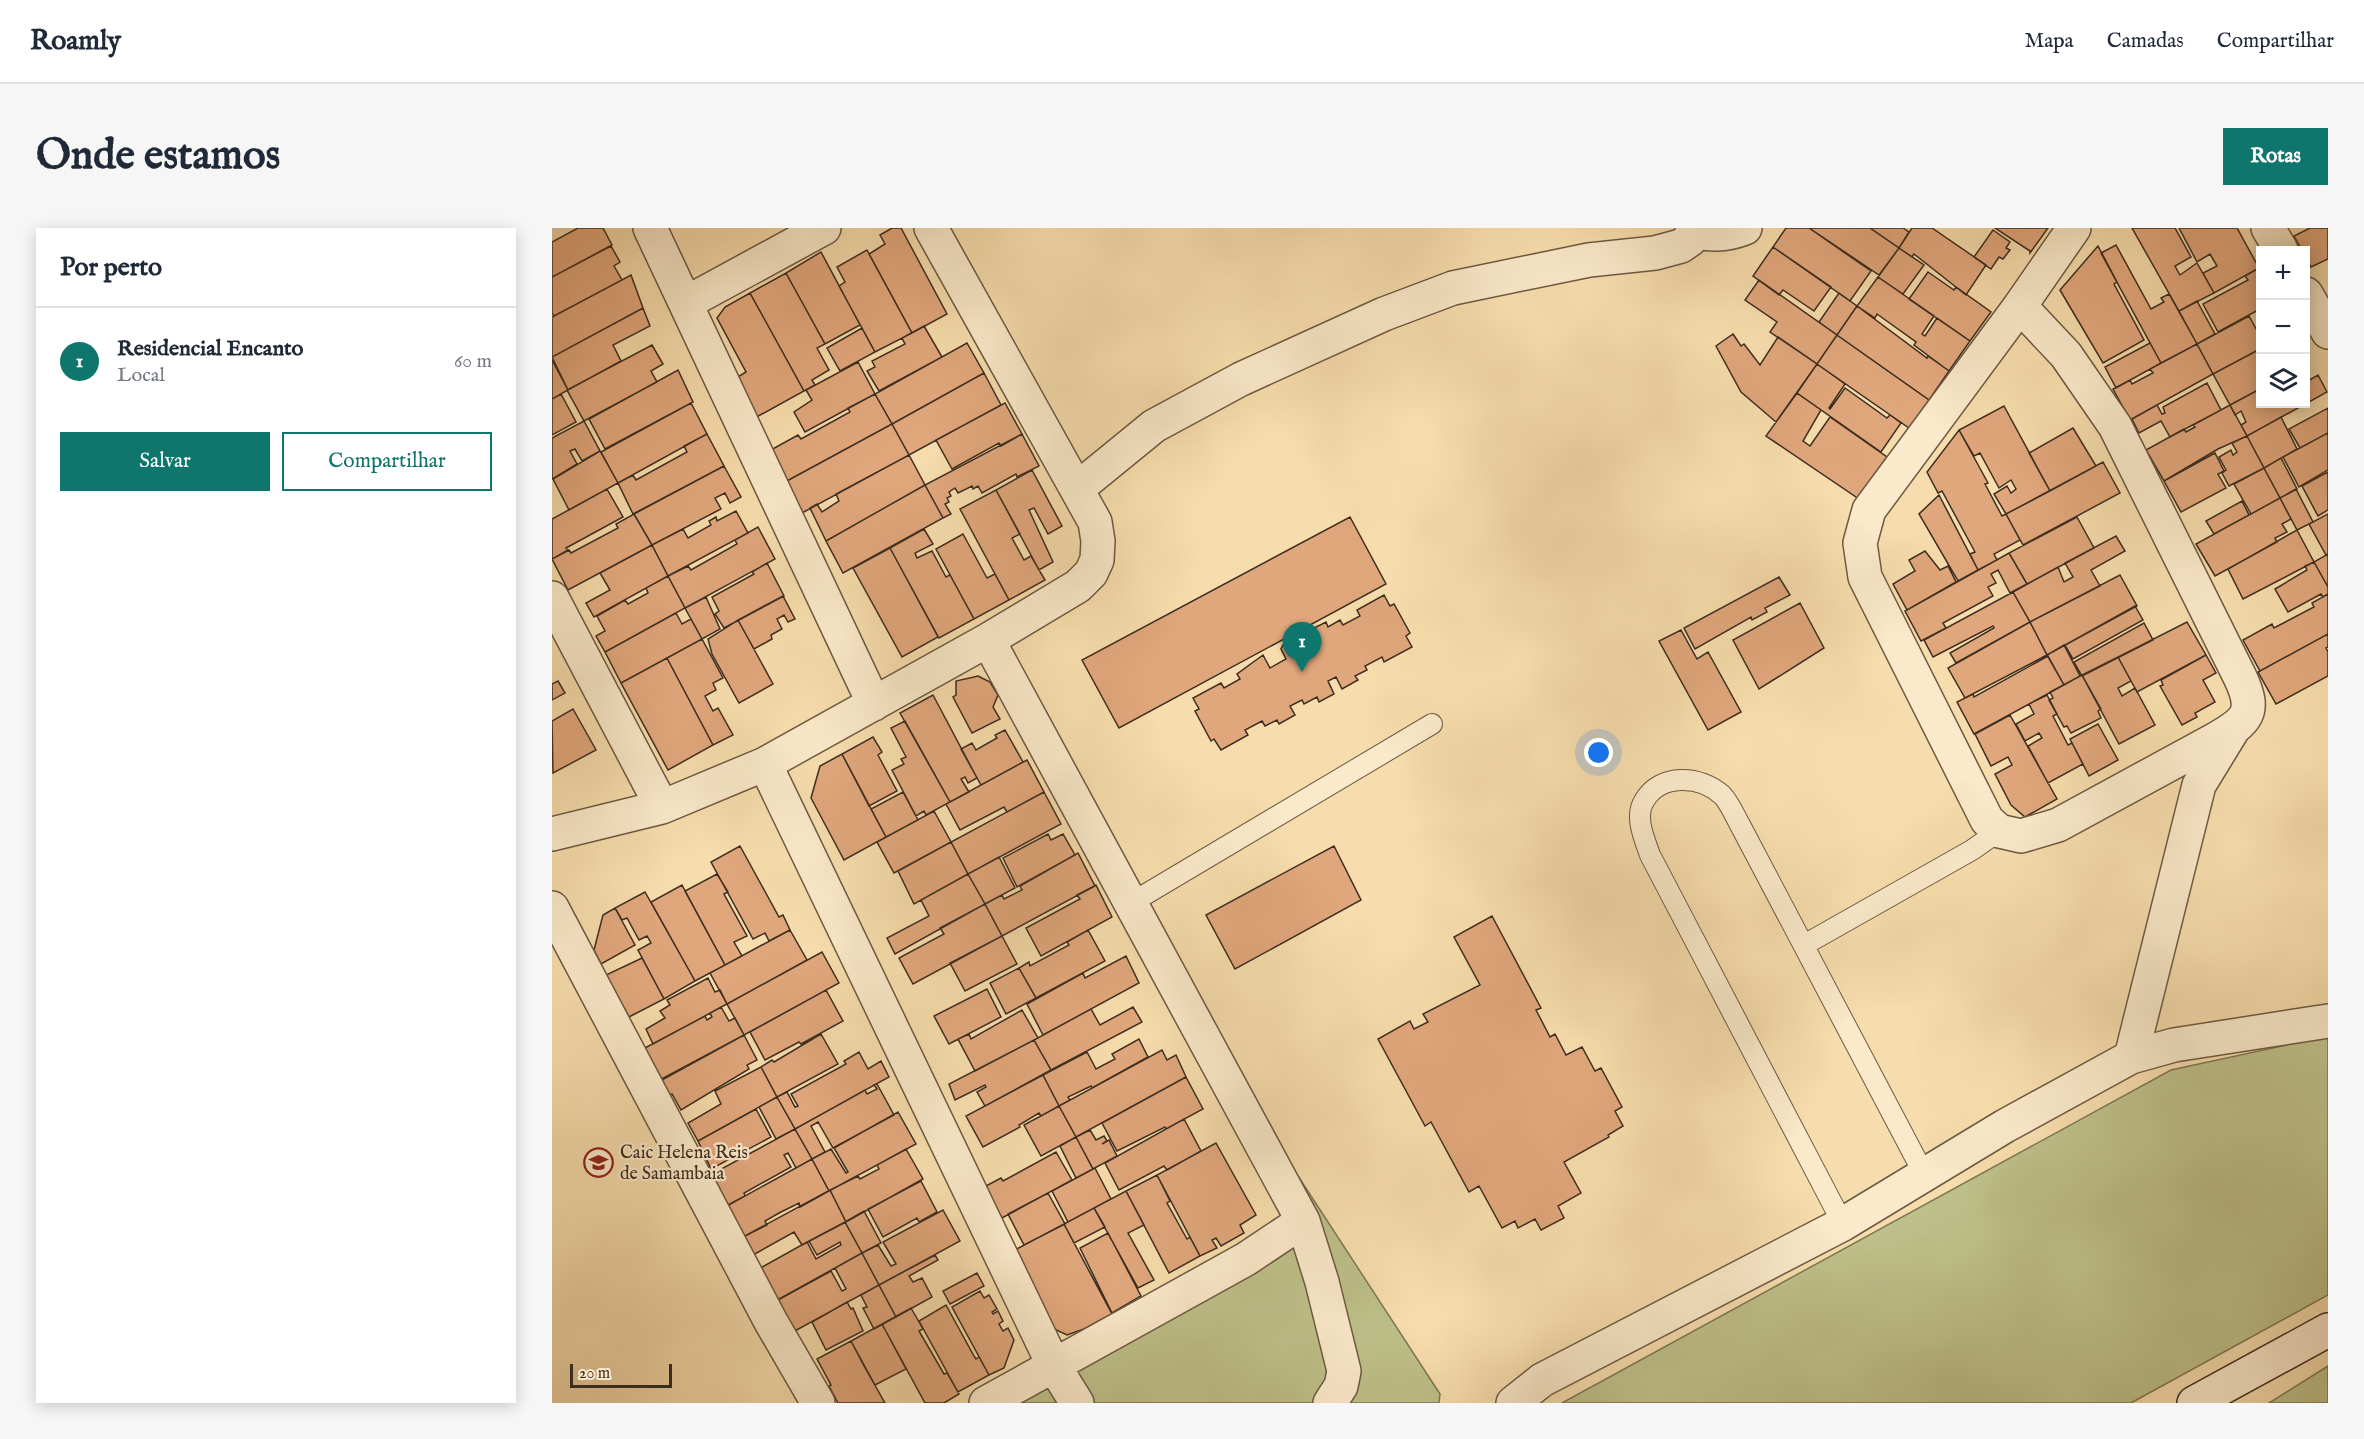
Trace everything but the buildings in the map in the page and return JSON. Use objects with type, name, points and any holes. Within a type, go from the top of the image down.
[{"type":"street","points":[[650,228],[874,704]]},
{"type":"street","points":[[686,303],[824,228]]},
{"type":"street","points":[[552,834],[662,807],[765,764],[988,640],[1078,586],[1091,573],[1097,560],[1098,541],[1095,522],[931,228]]},
{"type":"street","points":[[1078,488],[1154,426],[1241,379],[1384,314],[1453,288],[1589,260],[1655,253],[1681,246],[1691,239],[1694,230],[1718,234],[1745,228]]},
{"type":"street","points":[[2020,306],[2066,355],[2115,426],[2246,689],[2249,703],[2247,716],[2233,729],[2058,825],[2021,836],[1999,831],[1987,820],[1865,577],[1860,543],[1869,510],[2020,306],[2074,228]]},
{"type":"street","points":[[2268,228],[2279,246]]},
{"type":"street","points":[[2309,300],[2328,332]]},
{"type":"street","points":[[552,598],[662,807]]},
{"type":"street","points":[[988,640],[1303,1221],[1322,1282],[1344,1371],[1341,1386],[1330,1403]]},
{"type":"street","points":[[2131,1057],[2199,785],[2233,729]]},
{"type":"street","points":[[765,764],[1054,1366],[1077,1403]]},
{"type":"street","points":[[552,908],[771,1322],[818,1403]]},
{"type":"street","points":[[1513,1403],[1542,1380],[1843,1224],[1925,1176],[2005,1125],[2131,1057],[2174,1045],[2328,1021]]},
{"type":"street","points":[[986,1403],[1246,1259],[1303,1221]]},
{"type":"street","points":[[2194,1403],[2324,1335]]},
{"type":"lane","points":[[1131,903],[1432,724]]},
{"type":"lane","points":[[1843,1224],[1650,855],[1640,825],[1643,802],[1659,786],[1678,779],[1702,782],[1722,795],[1804,945],[1925,1176]]},
{"type":"lane","points":[[1804,945],[1972,850],[1999,831]]},
{"type":"green space","points":[[2328,1036],[2328,1295],[2131,1403],[1562,1403],[2171,1070]]},
{"type":"green space","points":[[1298,1176],[1440,1394],[1439,1403],[997,1403],[1289,1243]]},
{"type":"green space","points":[[2328,1366],[2328,1403],[2269,1403]]},
{"type":"place","name":"Residencial Encanto","points":[[1302,672]]},
{"type":"place","name":"Caic Helena Reis de Samambaia","points":[[599,1163]]}]
